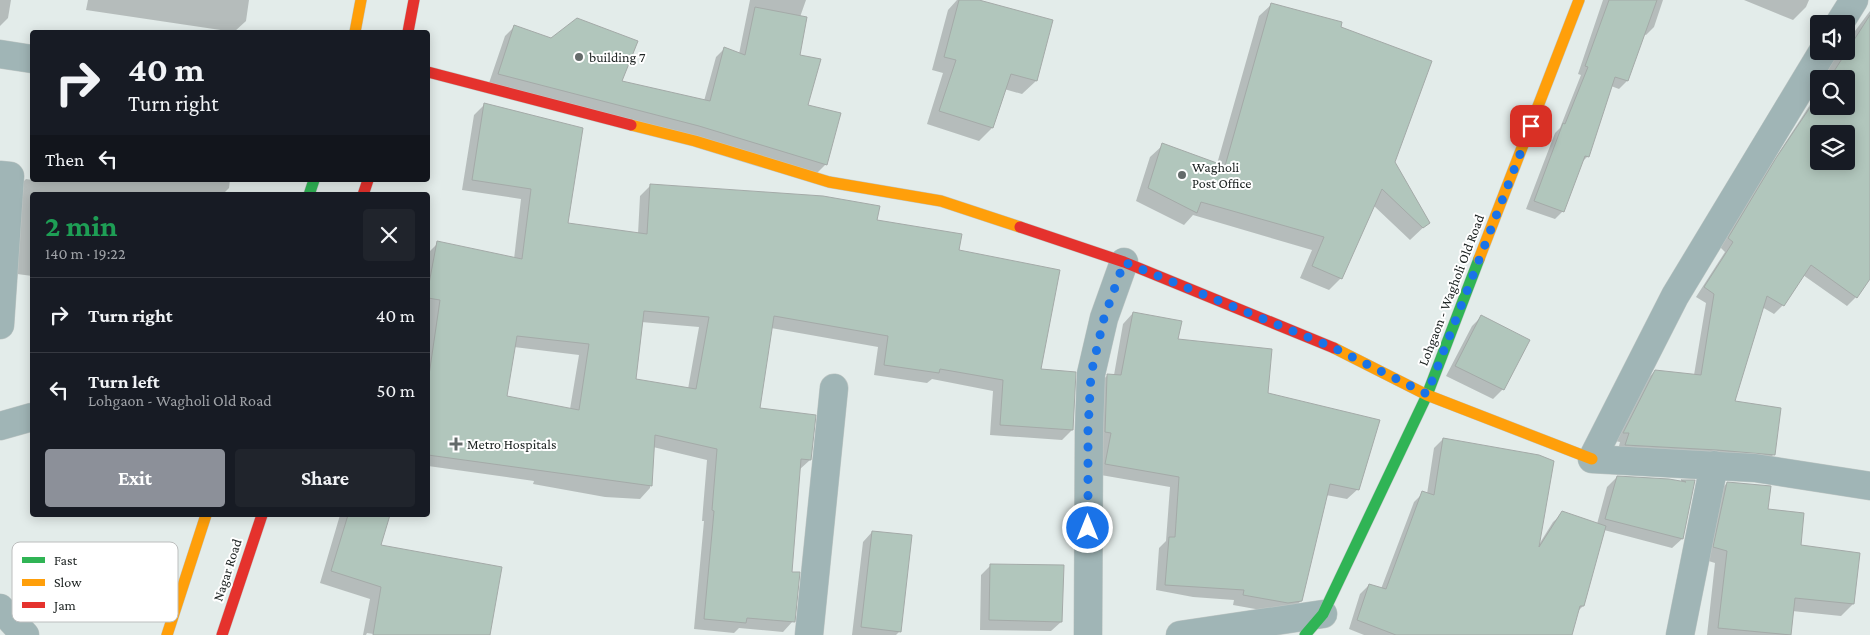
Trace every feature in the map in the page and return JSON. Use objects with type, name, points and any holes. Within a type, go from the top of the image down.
[{"type":"main road","points":[[355,30],[361,0]]},
{"type":"main road","points":[[408,30],[414,0]]},
{"type":"main road","name":"Lohgaon - Wagholi Old Road","points":[[1305,635],[1323,614],[1427,394],[1579,0]]},
{"type":"main road","points":[[430,73],[695,141],[829,182],[941,201],[1124,262],[1332,347],[1427,394],[1592,459]]},
{"type":"main road","points":[[178,601],[205,517]]},
{"type":"main road","name":"Nagar Road","points":[[222,635],[261,517]]},
{"type":"main road","points":[[167,635],[171,622]]},
{"type":"street","points":[[1845,15],[1854,0]]},
{"type":"street","points":[[0,54],[30,59]]},
{"type":"street","points":[[1818,60],[1675,296],[1592,459],[1755,468],[1870,486]]},
{"type":"street","points":[[0,175],[10,176],[0,325]]},
{"type":"street","points":[[1088,635],[1088,448],[1091,374],[1104,318],[1124,262]]},
{"type":"street","points":[[809,635],[834,388]]},
{"type":"street","points":[[0,426],[30,418]]},
{"type":"street","points":[[1680,635],[1714,465]]},
{"type":"street","points":[[0,608],[12,621]]},
{"type":"street","points":[[1195,634],[1323,614]]},
{"type":"street","points":[[13,622],[25,635]]},
{"type":"building","points":[[959,0],[979,0],[1053,20],[1037,81],[1011,74],[993,128],[939,111],[956,60],[944,57]]},
{"type":"building","points":[[1609,0],[1657,0],[1628,81],[1615,77],[1589,157],[1585,156],[1564,212],[1534,201],[1563,123],[1565,124],[1588,67],[1585,66]]},
{"type":"building","points":[[1271,3],[1342,22],[1341,27],[1432,61],[1395,162],[1430,223],[1423,228],[1382,189],[1342,279],[1312,266],[1324,237],[1201,202],[1197,213],[1148,188],[1162,143],[1225,166]]},
{"type":"building","points":[[755,7],[807,17],[800,55],[821,59],[808,105],[841,113],[827,165],[699,126],[498,74],[514,25],[551,38],[577,18],[638,41],[622,81],[710,101],[724,47],[745,55]]},
{"type":"building","points":[[1870,15],[1870,279],[1857,298],[1811,265],[1784,306],[1767,296],[1735,401],[1781,408],[1775,455],[1625,445],[1629,433],[1623,433],[1655,370],[1701,375],[1714,294],[1704,287],[1733,242],[1728,238],[1776,158],[1810,107],[1810,115],[1855,115],[1855,70],[1835,70],[1841,60],[1855,60],[1855,38]]},
{"type":"building","points":[[484,103],[583,128],[568,223],[647,234],[650,184],[823,196],[880,206],[877,220],[962,234],[959,250],[1060,270],[1041,369],[1076,372],[1073,430],[1000,425],[1003,380],[940,369],[939,373],[884,365],[888,336],[774,316],[760,408],[816,415],[811,460],[801,459],[792,572],[800,572],[795,622],[747,618],[746,623],[704,619],[714,511],[712,510],[717,449],[655,435],[652,486],[430,455],[430,368],[440,300],[430,298],[430,278],[437,241],[522,259],[531,189],[472,180]],"holes":[[[644,311],[709,317],[696,389],[636,379]],[[517,336],[589,344],[579,410],[507,396]]]},
{"type":"building","points":[[1133,312],[1182,321],[1178,339],[1272,349],[1268,393],[1380,420],[1359,490],[1330,484],[1302,601],[1288,603],[1243,595],[1244,590],[1165,585],[1169,537],[1175,537],[1179,477],[1105,464],[1111,433],[1105,432],[1107,374],[1121,375]]},
{"type":"building","points":[[1481,315],[1530,340],[1504,390],[1455,366]]},
{"type":"building","points":[[1443,438],[1539,455],[1554,461],[1539,547],[1562,511],[1606,526],[1584,606],[1580,606],[1572,635],[1396,635],[1357,620],[1369,584],[1386,589],[1422,491],[1434,495]]},
{"type":"building","points":[[1617,476],[1669,479],[1686,482],[1681,480],[1695,480],[1683,539],[1605,519]]},
{"type":"building","points":[[1727,482],[1771,486],[1768,509],[1804,513],[1801,545],[1860,553],[1854,604],[1795,598],[1791,635],[1718,628],[1727,551],[1713,547]]},
{"type":"building","points":[[347,517],[389,517],[381,545],[502,567],[490,635],[373,635],[381,587],[331,571]]},
{"type":"building","points":[[872,531],[912,535],[901,632],[861,627]]},
{"type":"building","points":[[990,564],[1064,565],[1062,622],[989,620]]},
{"type":"traffic: fast","points":[[310,192],[313,182]]},
{"type":"traffic: fast","points":[[1305,635],[1323,614],[1427,395],[1479,259]]},
{"type":"traffic: slow","points":[[355,30],[361,0]]},
{"type":"traffic: slow","points":[[1479,259],[1579,0]]},
{"type":"traffic: slow","points":[[631,125],[695,141],[829,182],[941,201],[1020,227]]},
{"type":"traffic: slow","points":[[1334,348],[1427,395],[1592,459]]},
{"type":"traffic: slow","points":[[178,601],[205,517]]},
{"type":"traffic: slow","points":[[167,635],[171,622]]},
{"type":"traffic: jam","points":[[408,30],[414,0]]},
{"type":"traffic: jam","points":[[430,73],[631,125]]},
{"type":"traffic: jam","points":[[364,192],[367,182]]},
{"type":"traffic: jam","points":[[1020,227],[1124,262],[1334,348]]},
{"type":"traffic: jam","points":[[222,635],[261,517]]},
{"type":"place","name":"building 7","points":[[579,57]]},
{"type":"place","name":"Wagholi Post Office","points":[[1182,175]]},
{"type":"place","name":"Metro Hospitals","points":[[456,444]]},
{"type":"route","points":[[1088,528],[1088,430],[1091,374],[1104,318],[1124,262],[1332,347],[1427,394],[1531,126]]}]
